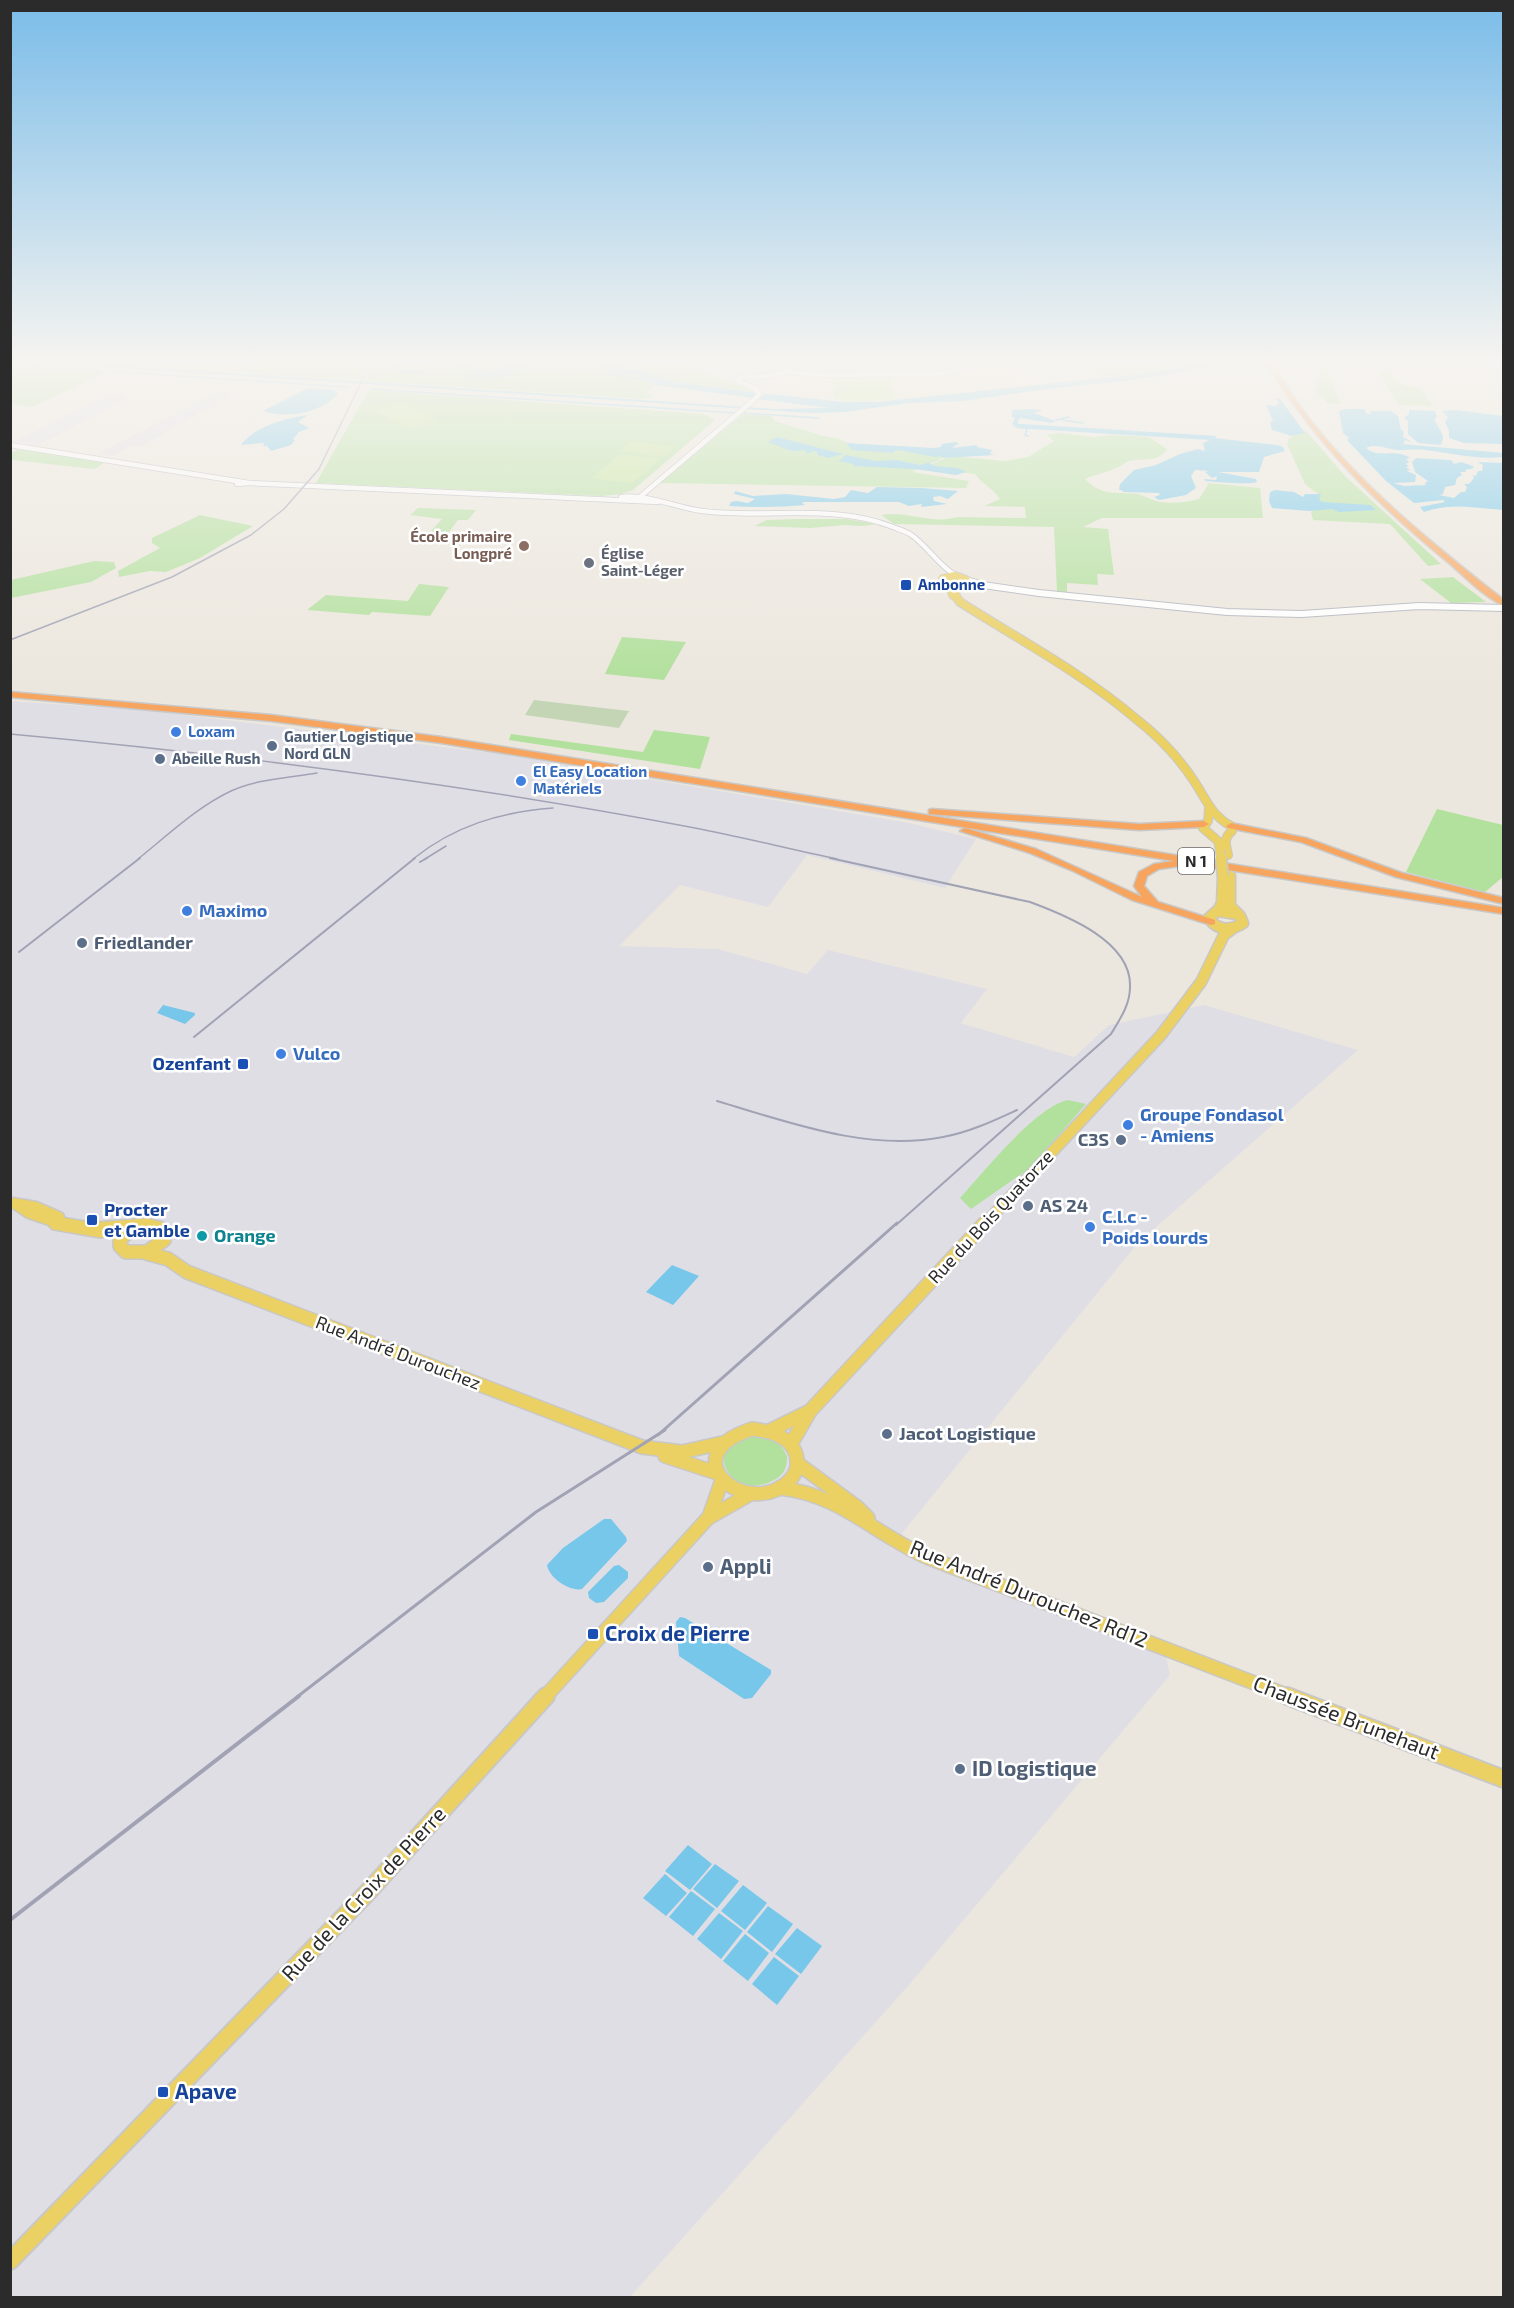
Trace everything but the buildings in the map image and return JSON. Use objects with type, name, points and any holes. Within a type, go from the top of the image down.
[{"type":"highway","points":[[1349,466],[1424,538],[1503,606]]},
{"type":"highway","points":[[1356,466],[1417,526],[1503,597]]},
{"type":"highway","name":"N 1","points":[[10,689],[199,705],[384,726],[1503,902]]},
{"type":"highway","name":"N 1","points":[[10,694],[271,718],[408,735],[888,811],[1230,873],[1503,911]]},
{"type":"highway","points":[[888,811],[1023,848],[1074,868],[1136,898],[1213,918]]},
{"type":"highway","points":[[928,812],[1139,827],[1206,822]]},
{"type":"highway","points":[[1228,828],[1303,840],[1399,875],[1503,902]]},
{"type":"highway","points":[[1213,918],[1153,900],[1142,892],[1139,886],[1140,878],[1148,870],[1164,864],[1190,863],[1230,873]]},
{"type":"main road","points":[[946,581],[958,576],[963,584]]},
{"type":"main road","points":[[946,581],[963,584]]},
{"type":"main road","points":[[946,581],[960,602],[1095,688],[1136,718],[1177,759],[1209,808],[1228,828]]},
{"type":"main road","points":[[954,596],[963,584]]},
{"type":"main road","points":[[1209,808],[1203,828],[1218,841],[1224,853],[1230,873],[1230,906],[1243,923],[1232,929],[1213,918]]},
{"type":"main road","points":[[1206,822],[1228,828]]},
{"type":"main road","points":[[1212,834],[1228,828]]},
{"type":"main road","points":[[1224,853],[1228,828]]},
{"type":"main road","name":"Rue du Bois Quatorze","points":[[1209,963],[1216,936],[1213,918],[1222,903],[1230,873]]},
{"type":"main road","points":[[1213,918],[1236,914]]},
{"type":"main road","name":"Rue du Bois Quatorze","points":[[791,1444],[810,1411],[1161,1035],[1201,982],[1224,935],[1232,929]]},
{"type":"main road","points":[[12,1203],[29,1213],[55,1223],[96,1229],[147,1225],[158,1227],[164,1233],[162,1242],[168,1259]]},
{"type":"main road","points":[[135,1227],[120,1239],[120,1246],[126,1252],[146,1253],[162,1242]]},
{"type":"main road","points":[[96,1229],[120,1239]]},
{"type":"main road","name":"Rue André Durouchez","points":[[146,1253],[168,1259],[188,1272],[719,1477]]},
{"type":"main road","name":"Rue du Bois Quatorze","points":[[769,1431],[810,1411]]},
{"type":"main road","points":[[743,1431],[769,1431],[782,1436],[791,1444],[797,1463],[792,1477],[779,1488],[762,1493],[752,1493],[730,1486],[719,1477],[714,1461],[722,1443],[743,1431]]},
{"type":"main road","name":"Rue André Durouchez","points":[[652,1450],[696,1451],[722,1443]]},
{"type":"main road","name":"Rue André Durouchez Rd12","points":[[797,1463],[857,1507],[874,1525]]},
{"type":"main road","name":"Rue de la Croix de Pierre","points":[[708,1518],[719,1477]]},
{"type":"main road","name":"Rue André Durouchez Rd12","points":[[779,1488],[811,1492],[874,1525],[925,1556],[1188,1656]]},
{"type":"main road","name":"Rue de la Croix de Pierre","points":[[10,2261],[367,1893],[708,1518],[732,1502],[752,1493]]},
{"type":"main road","name":"Chaussée Brunehaut","points":[[1188,1656],[1503,1779]]},
{"type":"street","points":[[144,466],[224,478],[238,482],[237,484],[240,485],[249,483],[629,497],[686,508],[726,512],[830,513],[875,520],[914,537],[944,569],[958,576]]},
{"type":"street","points":[[640,498],[676,466]]},
{"type":"street","points":[[629,497],[648,489]]},
{"type":"street","points":[[944,569],[946,581]]},
{"type":"street","points":[[963,584],[1116,602],[1264,614],[1339,612],[1419,606],[1503,606]]},
{"type":"shaded area","points":[[10,701],[144,710],[508,755],[909,823],[976,839],[945,888],[807,855],[768,907],[680,885],[619,946],[718,949],[807,974],[828,950],[987,989],[961,1023],[1074,1057],[1109,1025],[1204,1005],[1358,1050],[1138,1243],[890,1548],[1166,1656],[1170,1675],[908,1986],[630,2297],[11,2297]]},
{"type":"green space","points":[[64,466],[100,466],[95,469]]},
{"type":"green space","points":[[326,466],[661,466],[633,490],[602,496],[316,483]]},
{"type":"green space","points":[[606,466],[653,466],[632,483],[591,478]]},
{"type":"green space","points":[[681,466],[926,466],[912,472],[969,481],[966,488],[660,483]]},
{"type":"green space","points":[[928,466],[1121,466],[1085,479],[1104,491],[1138,494],[1170,503],[1199,499],[1209,483],[1260,488],[1263,518],[1102,518],[1083,527],[1108,529],[1114,575],[1097,574],[1098,585],[1067,583],[1067,592],[1057,592],[1054,527],[894,524],[881,515],[900,514],[928,519],[1026,518],[1025,507],[984,506],[1000,499],[975,474],[923,468]]},
{"type":"green space","points":[[1297,466],[1336,466],[1441,564],[1428,566],[1390,524],[1313,520],[1311,512],[1318,508],[1318,494],[1305,484]]},
{"type":"green space","points":[[418,508],[476,510],[468,520],[458,520],[440,544],[421,542],[442,519],[410,515]]},
{"type":"green space","points":[[200,515],[253,526],[200,558],[166,572],[150,571],[119,577],[118,571],[160,548],[152,543],[152,538]]},
{"type":"green space","points":[[846,519],[877,524],[810,528],[754,526],[767,520]]},
{"type":"green space","points":[[94,561],[114,562],[116,568],[91,582],[11,598],[11,580]]},
{"type":"green space","points":[[1453,577],[1486,602],[1451,603],[1420,579]]},
{"type":"green space","points":[[419,584],[449,587],[430,616],[372,612],[369,615],[307,610],[326,595],[408,601]]},
{"type":"green space","points":[[622,637],[686,642],[664,680],[605,674]]},
{"type":"green space","points":[[534,700],[629,711],[619,728],[525,715]]},
{"type":"green space","points":[[654,730],[710,737],[700,769],[509,740],[511,734],[643,752]]},
{"type":"green space","points":[[1437,809],[1503,825],[1503,877],[1485,892],[1406,872]]},
{"type":"green space","points":[[1068,1100],[1086,1104],[1030,1168],[971,1209],[960,1198],[982,1173],[1026,1127],[1055,1105]]},
{"type":"green space","points":[[754,1435],[775,1441],[787,1457],[786,1467],[780,1476],[759,1485],[745,1484],[734,1479],[726,1470],[724,1460],[727,1449],[736,1441]]},
{"type":"water","points":[[853,466],[937,466],[957,468],[966,472],[956,475],[915,469]]},
{"type":"water","points":[[1153,466],[1261,466],[1259,472],[1218,472],[1256,479],[1257,482],[1253,483],[1206,481],[1204,479],[1216,480],[1217,476],[1212,478],[1205,472],[1209,471],[1195,470],[1191,476],[1196,488],[1186,495],[1159,500],[1154,497],[1160,495],[1159,493],[1124,492],[1119,489],[1120,484],[1134,470]]},
{"type":"water","points":[[1371,466],[1409,466],[1406,467],[1410,470],[1407,471],[1416,475],[1415,482],[1393,483],[1404,486],[1426,485],[1428,481],[1415,472],[1413,466],[1473,466],[1474,468],[1465,470],[1466,472],[1460,472],[1462,475],[1457,478],[1455,485],[1445,487],[1443,494],[1439,495],[1454,498],[1461,492],[1465,492],[1467,487],[1464,484],[1469,484],[1474,478],[1473,475],[1476,476],[1478,471],[1482,471],[1483,466],[1503,466],[1503,510],[1454,506],[1424,512],[1420,507],[1445,502],[1443,500],[1414,503],[1386,481]]},
{"type":"water","points":[[877,487],[958,491],[948,499],[940,496],[933,497],[934,501],[947,504],[921,507],[922,504],[909,506],[899,502],[804,502],[802,503],[805,505],[729,506],[731,502],[748,503],[755,499],[734,494],[735,491],[753,496],[786,494],[834,499],[845,497],[851,490],[868,493]]},
{"type":"water","points":[[1275,490],[1294,492],[1303,497],[1305,494],[1321,494],[1319,499],[1322,502],[1370,505],[1376,510],[1339,512],[1332,509],[1309,511],[1272,508],[1269,501],[1270,492]]},
{"type":"water","points":[[163,1005],[195,1013],[195,1015],[185,1024],[157,1013]]},
{"type":"water","points":[[672,1265],[699,1276],[673,1305],[646,1292]]},
{"type":"water","points":[[604,1519],[611,1519],[627,1541],[582,1589],[561,1583],[552,1575],[547,1565],[563,1548]]},
{"type":"water","points":[[619,1565],[628,1572],[628,1578],[604,1602],[596,1603],[589,1598],[588,1592],[614,1566]]},
{"type":"water","points":[[680,1617],[771,1670],[771,1674],[752,1698],[744,1699],[679,1656],[676,1622]]},
{"type":"water","points":[[688,1845],[712,1864],[690,1890],[665,1871]]},
{"type":"water","points":[[715,1864],[739,1881],[717,1908],[693,1889]]},
{"type":"water","points":[[665,1874],[687,1893],[666,1916],[643,1898]]},
{"type":"water","points":[[743,1885],[767,1903],[745,1930],[721,1911]]},
{"type":"water","points":[[691,1891],[715,1909],[693,1936],[669,1917]]},
{"type":"water","points":[[768,1906],[793,1924],[772,1952],[747,1932]]},
{"type":"water","points":[[719,1913],[743,1931],[721,1959],[697,1939]]},
{"type":"water","points":[[797,1928],[822,1946],[801,1974],[775,1954]]},
{"type":"water","points":[[745,1934],[769,1953],[748,1981],[723,1961]]},
{"type":"water","points":[[774,1957],[799,1976],[777,2005],[752,1984]]},
{"type":"railway","points":[[10,640],[172,577],[251,535],[284,509],[321,466]]},
{"type":"railway","points":[[10,734],[268,762],[439,785],[610,812],[730,835],[837,859]]},
{"type":"railway","points":[[138,859],[195,813],[231,791],[262,781],[317,773]]},
{"type":"railway","points":[[413,859],[461,829],[496,817],[553,808]]},
{"type":"railway","points":[[425,859],[446,846]]},
{"type":"railway","points":[[19,952],[140,858]]},
{"type":"railway","points":[[194,1037],[415,858]]},
{"type":"railway","points":[[420,862],[427,858]]},
{"type":"railway","points":[[830,858],[1030,902],[1061,914],[1094,932],[1120,956],[1128,971],[1130,987],[1128,1000],[1111,1034],[896,1225]]},
{"type":"railway","points":[[717,1101],[800,1126],[857,1138],[886,1141],[915,1141],[953,1135],[981,1126],[1017,1110]]},
{"type":"railway","points":[[660,1433],[897,1223]]},
{"type":"railway","points":[[660,1433],[665,1430]]},
{"type":"railway","points":[[297,1697],[536,1512],[660,1433]]},
{"type":"railway","points":[[10,1920],[299,1696]]},
{"type":"place","name":"École primaire Longpré","points":[[524,546]]},
{"type":"place","name":"Église Saint-Léger","points":[[589,563]]},
{"type":"place","name":"Ambonne","points":[[906,585]]},
{"type":"place","name":"Loxam","points":[[176,732]]},
{"type":"place","name":"Gautier Logistique Nord GLN","points":[[272,746]]},
{"type":"place","name":"Abeille Rush","points":[[160,759]]},
{"type":"place","name":"El Easy Location Matériels","points":[[521,781]]},
{"type":"place","name":"Maximo","points":[[187,911]]},
{"type":"place","name":"Friedlander","points":[[82,943]]},
{"type":"place","name":"Vulco","points":[[281,1054]]},
{"type":"place","name":"Ozenfant","points":[[243,1064]]},
{"type":"place","name":"Groupe Fondasol - Amiens","points":[[1128,1125]]},
{"type":"place","name":"C3S","points":[[1121,1140]]},
{"type":"place","name":"AS 24","points":[[1028,1206]]},
{"type":"place","name":"Procter et Gamble","points":[[92,1220]]},
{"type":"place","name":"C.l.c - Poids lourds","points":[[1090,1227]]},
{"type":"place","name":"Orange","points":[[202,1236]]},
{"type":"place","name":"Jacot Logistique","points":[[887,1434]]},
{"type":"place","name":"Appli","points":[[708,1567]]},
{"type":"place","name":"Croix de Pierre","points":[[593,1634]]},
{"type":"place","name":"ID logistique","points":[[960,1769]]},
{"type":"place","name":"Apave","points":[[163,2092]]}]
